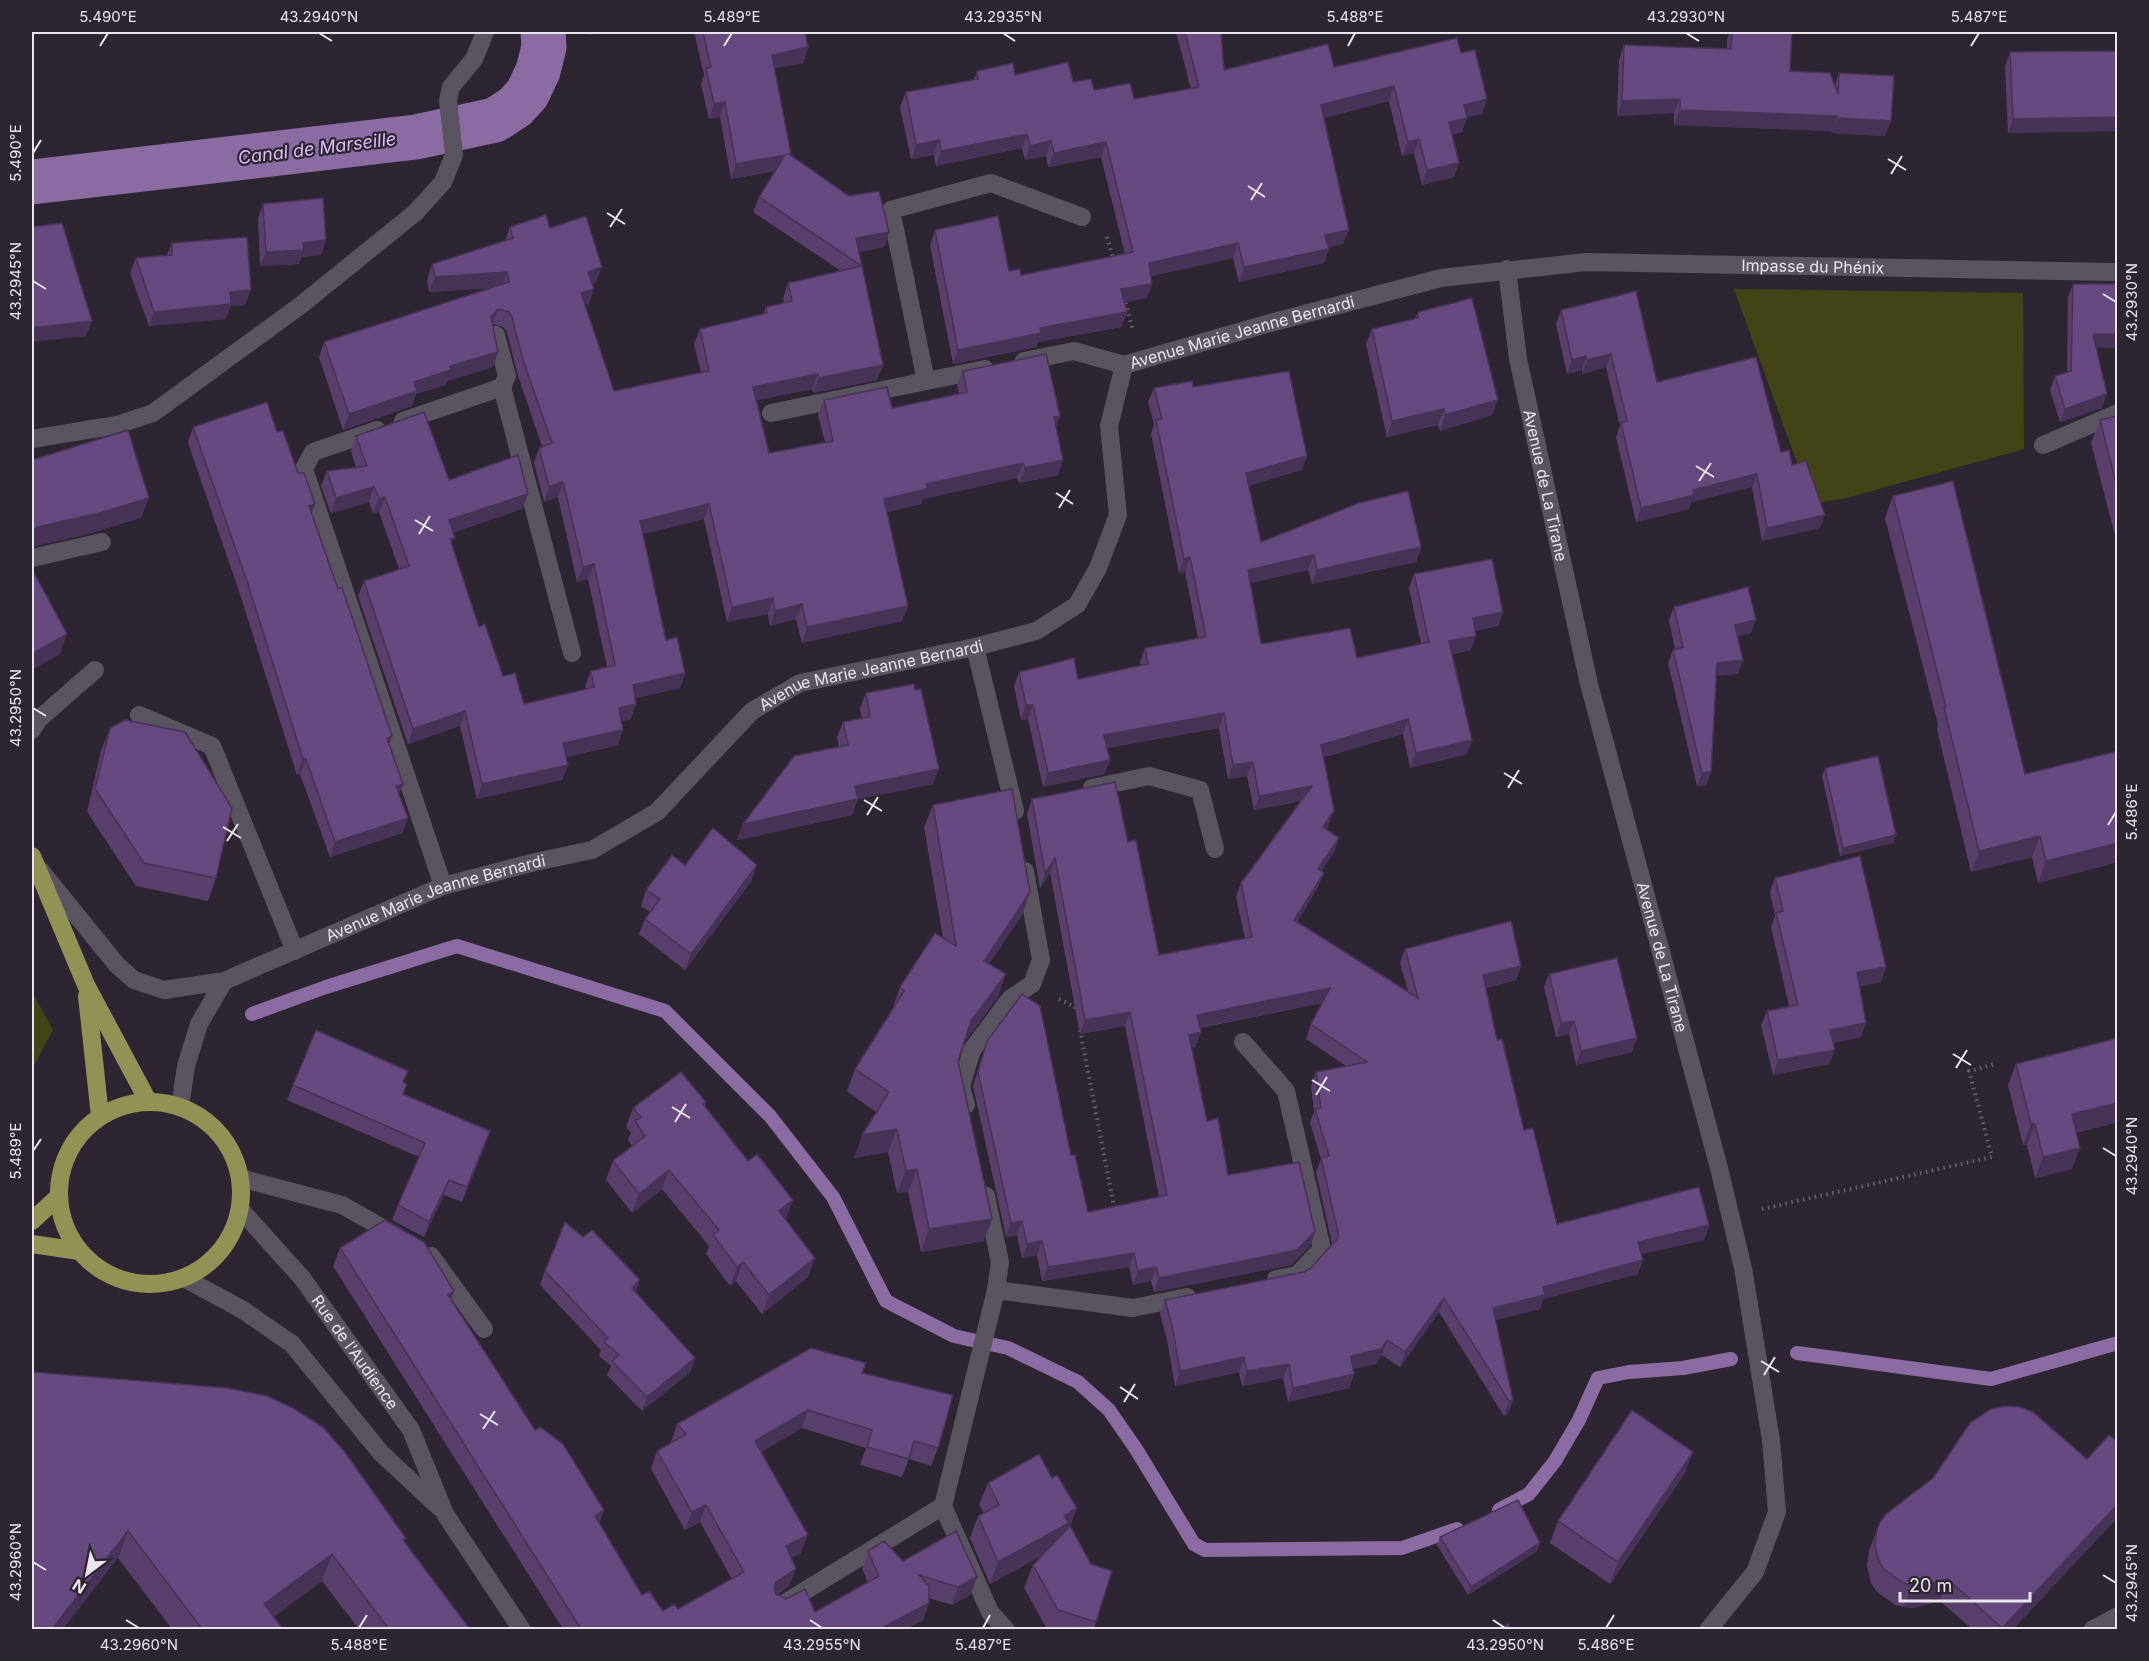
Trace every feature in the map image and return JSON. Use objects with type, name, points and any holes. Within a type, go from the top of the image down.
[{"type":"main road","points":[[34,861],[86,985],[148,1101]]},
{"type":"main road","points":[[86,985],[100,1116]]},
{"type":"main road","points":[[148,1101],[180,1107],[208,1123],[229,1147],[240,1178],[240,1209],[232,1231],[221,1250],[204,1267],[184,1278],[161,1283],[138,1283],[116,1277],[96,1266],[79,1251],[67,1232],[61,1214],[59,1196],[62,1165],[77,1138],[100,1116],[123,1106],[148,1101]]},
{"type":"main road","points":[[32,1221],[59,1196]]},
{"type":"main road","points":[[32,1244],[79,1251]]},
{"type":"street","points":[[32,440],[117,425],[153,413],[301,305],[416,212],[443,182],[454,155],[448,100],[452,87],[474,59],[485,32]]},
{"type":"street","points":[[926,381],[891,210],[991,183],[1082,217]]},
{"type":"street","name":"Impasse du Phénix","points":[[1507,269],[1597,262],[2118,272]]},
{"type":"street","name":"Avenue Marie Jeanne Bernardi","points":[[34,861],[117,966],[134,980],[164,990],[224,981],[443,886],[592,850],[657,812],[752,711],[800,683],[975,647],[1036,631],[1077,605],[1098,568],[1118,515],[1109,426],[1133,363],[1263,325],[1441,278],[1507,269]]},
{"type":"street","name":"Avenue de La Tirane","points":[[1507,269],[1518,359],[1589,684],[1719,1168],[1743,1268],[1769,1428],[1776,1512],[1755,1572],[1708,1629]]},
{"type":"street","points":[[496,335],[507,376],[502,387],[572,652]]},
{"type":"street","points":[[771,413],[1074,351],[1133,363]]},
{"type":"street","points":[[443,886],[304,469],[314,452],[502,387]]},
{"type":"street","points":[[2043,445],[2118,413]]},
{"type":"street","points":[[32,558],[102,542]]},
{"type":"street","points":[[975,647],[1014,805],[1017,827]]},
{"type":"street","points":[[32,730],[38,720],[95,670]]},
{"type":"street","points":[[139,716],[212,746],[295,951]]},
{"type":"street","points":[[1070,793],[1149,776],[1200,790],[1215,849]]},
{"type":"street","points":[[1014,805],[1036,800]]},
{"type":"street","points":[[969,1119],[962,1086],[972,1050],[1010,999],[1032,984],[1041,960],[1021,849]]},
{"type":"street","points":[[180,1107],[186,1066],[199,1024],[224,981]]},
{"type":"street","points":[[1243,1042],[1286,1091],[1322,1250],[1297,1275],[1262,1282]]},
{"type":"street","points":[[981,1174],[1000,1262],[996,1290],[943,1506],[990,1612],[1006,1629]]},
{"type":"street","points":[[240,1178],[342,1205],[428,1253],[484,1329]]},
{"type":"street","name":"Rue de l'Audience","points":[[240,1209],[302,1278],[411,1430],[445,1514],[522,1629]]},
{"type":"street","name":"Rue de l'Audience","points":[[184,1278],[243,1310],[292,1344],[381,1453],[445,1514]]},
{"type":"street","points":[[996,1290],[1133,1308],[1203,1294]]},
{"type":"street","points":[[779,1606],[943,1506]]},
{"type":"street","points":[[2092,1629],[2118,1616]]},
{"type":"path","points":[[1106,232],[1114,264]]},
{"type":"path","points":[[1123,296],[1133,363]]},
{"type":"path","points":[[1032,984],[1075,1007],[1115,1216]]},
{"type":"path","points":[[1729,1217],[1992,1157],[1969,1071],[1996,1064]]},
{"type":"shaded area","points":[[1734,289],[2023,293],[2024,449],[1846,498],[1812,504]]},
{"type":"shaded area","points":[[32,992],[53,1030],[32,1069]]},
{"type":"building","points":[[703,32],[805,32],[808,47],[772,55],[791,154],[789,154],[849,196],[879,191],[889,232],[856,238],[862,266],[759,197],[785,155],[736,164],[725,102],[714,104],[706,68],[711,67]]},
{"type":"building","points":[[1185,32],[1221,32],[1224,70],[1328,44],[1334,67],[1457,38],[1461,53],[1475,50],[1487,99],[1464,105],[1467,118],[1449,122],[1459,163],[1427,170],[1419,139],[1408,142],[1394,86],[1321,105],[1349,230],[1325,235],[1329,249],[1244,267],[1238,243],[1149,263],[1152,284],[1121,289],[1127,312],[1040,328],[1041,333],[958,350],[935,230],[998,216],[1009,271],[1020,269],[1021,275],[1133,252],[1106,142],[1054,153],[1051,141],[1030,146],[1027,134],[941,151],[939,140],[916,145],[906,92],[978,79],[977,71],[1013,63],[1015,75],[1068,62],[1073,82],[1091,79],[1094,90],[1130,83],[1134,99],[1199,87]]},
{"type":"building","points":[[1732,32],[1792,32],[1790,71],[1830,73],[1838,94],[1839,73],[1894,76],[1891,121],[1837,118],[1837,116],[1680,110],[1680,99],[1622,101],[1624,45],[1731,49]]},
{"type":"building","points":[[2118,51],[2118,117],[2013,119],[2010,52]]},
{"type":"building","points":[[323,198],[326,240],[303,243],[304,250],[266,252],[263,204]]},
{"type":"building","points":[[546,215],[550,228],[586,216],[602,267],[588,272],[594,289],[581,293],[614,391],[709,371],[700,329],[767,313],[766,307],[792,301],[788,283],[862,266],[883,365],[819,378],[818,374],[753,387],[769,453],[833,441],[824,400],[887,387],[892,408],[967,392],[963,371],[1046,354],[1060,416],[1054,417],[1063,460],[1025,468],[1023,463],[926,484],[927,489],[884,499],[908,606],[807,627],[802,604],[775,611],[773,598],[732,607],[709,504],[640,521],[666,640],[677,637],[685,673],[633,685],[636,704],[619,708],[623,730],[563,743],[568,765],[482,784],[465,711],[413,729],[364,581],[409,566],[385,497],[379,498],[374,487],[336,498],[327,471],[367,466],[356,436],[424,412],[449,480],[518,455],[528,494],[449,520],[455,538],[450,539],[479,627],[485,624],[503,676],[515,673],[524,704],[594,687],[591,671],[615,665],[594,564],[583,567],[563,482],[549,487],[539,448],[552,443],[523,360],[512,317],[509,312],[498,309],[491,317],[498,352],[450,366],[451,370],[414,382],[417,391],[349,414],[324,342],[509,282],[507,272],[435,277],[432,264],[513,238],[510,227]]},
{"type":"building","points":[[62,223],[92,321],[32,328],[32,227]]},
{"type":"building","points":[[247,237],[251,290],[230,292],[231,304],[154,312],[136,258],[172,255],[172,243]]},
{"type":"building","points":[[2073,284],[2118,284],[2118,334],[2093,334],[2107,394],[2065,409],[2055,376],[2071,371]]},
{"type":"building","points":[[1636,291],[1657,382],[1756,357],[1781,452],[1789,450],[1792,465],[1806,461],[1825,515],[1767,528],[1757,474],[1693,490],[1694,495],[1641,508],[1621,423],[1627,421],[1611,354],[1587,360],[1586,356],[1572,360],[1561,310]]},
{"type":"building","points":[[1472,298],[1498,400],[1445,415],[1444,409],[1392,421],[1372,329],[1418,318],[1418,312]]},
{"type":"building","points":[[1289,371],[1307,456],[1246,473],[1261,542],[1359,503],[1408,491],[1421,547],[1317,570],[1314,555],[1248,570],[1261,644],[1350,628],[1357,658],[1429,642],[1414,574],[1492,559],[1503,612],[1473,618],[1476,636],[1449,641],[1472,740],[1416,753],[1408,719],[1321,745],[1334,810],[1323,827],[1339,838],[1318,869],[1324,873],[1294,920],[1418,998],[1405,949],[1511,921],[1521,966],[1483,975],[1497,1040],[1502,1039],[1524,1130],[1533,1128],[1557,1224],[1699,1187],[1709,1225],[1638,1242],[1643,1260],[1543,1287],[1545,1295],[1493,1308],[1513,1400],[1509,1401],[1444,1298],[1405,1352],[1387,1340],[1381,1349],[1351,1356],[1354,1374],[1293,1388],[1289,1364],[1247,1371],[1244,1357],[1180,1371],[1165,1300],[1304,1272],[1310,1269],[1338,1238],[1321,1158],[1329,1156],[1315,1109],[1321,1108],[1316,1072],[1367,1062],[1311,1024],[1330,988],[1197,1015],[1201,1032],[1189,1035],[1207,1121],[1218,1118],[1228,1175],[1299,1162],[1315,1231],[1297,1250],[1159,1278],[1156,1267],[1138,1271],[1134,1253],[1048,1267],[1042,1241],[1027,1244],[1022,1221],[1011,1223],[978,1072],[987,1041],[1022,994],[1040,1006],[1071,1155],[1075,1155],[1088,1212],[1167,1195],[1130,1012],[1085,1020],[1055,858],[1045,873],[1032,799],[1115,782],[1128,842],[1136,840],[1159,955],[1252,937],[1241,883],[1312,786],[1259,796],[1253,762],[1233,765],[1224,713],[1104,735],[1110,760],[1048,773],[1033,705],[1026,705],[1019,672],[1074,658],[1078,679],[1148,664],[1145,648],[1206,637],[1190,557],[1184,559],[1156,420],[1162,419],[1154,388],[1192,381],[1193,387]]},
{"type":"building","points":[[267,402],[277,432],[283,431],[298,473],[304,473],[315,504],[309,506],[338,589],[342,587],[392,736],[387,738],[403,784],[396,786],[408,818],[335,842],[306,759],[303,759],[247,581],[193,427]]},
{"type":"building","points":[[2118,416],[2118,491],[2100,420]]},
{"type":"building","points":[[128,430],[149,498],[100,513],[37,527],[32,532],[32,460]]},
{"type":"building","points":[[1953,481],[2025,774],[2118,751],[2118,843],[2046,861],[2040,836],[1979,851],[1944,707],[1946,707],[1893,496]]},
{"type":"building","points":[[32,569],[67,634],[32,654]]},
{"type":"building","points":[[1748,587],[1756,620],[1735,625],[1743,660],[1717,663],[1711,772],[1702,773],[1673,650],[1683,647],[1674,607]]},
{"type":"building","points":[[914,684],[915,690],[921,689],[939,769],[855,786],[858,799],[743,824],[794,756],[848,745],[843,722],[870,717],[866,693]]},
{"type":"building","points":[[125,720],[185,732],[232,808],[216,878],[144,863],[95,789],[110,728]]},
{"type":"building","points":[[1878,756],[1896,835],[1843,848],[1825,768]]},
{"type":"building","points":[[1012,789],[1030,892],[984,961],[1006,974],[971,1021],[958,1061],[992,1219],[929,1229],[917,1169],[906,1171],[897,1129],[862,1135],[889,1092],[855,1069],[904,991],[900,987],[935,933],[956,946],[933,805]]},
{"type":"building","points":[[713,828],[757,865],[691,954],[645,919],[660,899],[646,890],[672,855],[685,865]]},
{"type":"building","points":[[1860,856],[1886,967],[1857,972],[1866,1023],[1830,1030],[1835,1050],[1778,1060],[1767,1011],[1798,1005],[1776,913],[1783,911],[1775,878]]},
{"type":"building","points":[[1617,958],[1637,1038],[1581,1051],[1574,1021],[1561,1023],[1549,974]]},
{"type":"building","points":[[316,1030],[408,1071],[403,1082],[407,1084],[403,1094],[490,1131],[467,1187],[449,1180],[429,1222],[398,1205],[425,1143],[293,1085]]},
{"type":"building","points":[[2118,1038],[2118,1103],[2072,1114],[2080,1148],[2043,1157],[2035,1124],[2031,1124],[2016,1064]]},
{"type":"building","points":[[681,1072],[706,1102],[703,1104],[748,1161],[757,1154],[793,1200],[779,1211],[815,1258],[769,1295],[743,1262],[737,1267],[713,1235],[719,1230],[669,1170],[639,1194],[613,1161],[645,1136],[635,1121],[641,1117],[633,1108]]},
{"type":"building","points":[[385,1220],[424,1242],[454,1291],[448,1295],[535,1430],[540,1427],[563,1444],[604,1510],[595,1516],[642,1595],[649,1591],[663,1611],[674,1604],[678,1609],[744,1572],[706,1505],[692,1512],[657,1451],[686,1434],[677,1424],[811,1348],[866,1363],[862,1373],[953,1395],[938,1448],[914,1441],[909,1459],[867,1447],[872,1430],[808,1410],[755,1441],[808,1535],[786,1546],[796,1569],[776,1582],[774,1588],[776,1594],[786,1599],[805,1589],[815,1612],[879,1576],[868,1551],[884,1541],[903,1561],[956,1531],[977,1577],[958,1587],[919,1575],[929,1586],[929,1603],[880,1629],[581,1629],[340,1248]]},
{"type":"building","points":[[565,1222],[583,1237],[592,1230],[640,1280],[632,1288],[695,1358],[647,1397],[612,1361],[619,1355],[604,1342],[608,1338],[545,1271]]},
{"type":"building","points":[[32,1372],[228,1388],[267,1396],[293,1408],[323,1427],[344,1451],[406,1538],[403,1540],[470,1629],[389,1629],[332,1554],[264,1604],[283,1629],[202,1629],[128,1531],[52,1629],[32,1629]]},
{"type":"building","points":[[2006,1406],[2020,1407],[2033,1412],[2087,1459],[2109,1435],[2118,1442],[2118,1504],[2002,1628],[1948,1579],[1921,1586],[1903,1583],[1884,1569],[1879,1562],[1875,1545],[1877,1530],[1886,1514],[1933,1478],[1970,1423],[1991,1409]]},
{"type":"building","points":[[1632,1410],[1693,1452],[1618,1562],[1558,1521]]},
{"type":"building","points":[[1039,1454],[1052,1478],[1057,1475],[1077,1508],[1064,1516],[1069,1523],[998,1562],[978,1516],[999,1505],[988,1483]]},
{"type":"building","points":[[1518,1500],[1540,1543],[1471,1587],[1440,1537]]},
{"type":"building","points":[[1070,1526],[1091,1564],[1112,1571],[1096,1622],[1058,1610],[1033,1565]]},
{"type":"building","points":[[1508,1624],[1511,1629],[1499,1629]]},
{"type":"waterway","name":"Canal de Marseille","points":[[32,182],[416,137],[495,120],[515,107],[527,94],[538,71],[544,47],[543,32]]},
{"type":"waterway","points":[[252,1014],[326,987],[457,946],[665,1011],[770,1116],[833,1197],[886,1301],[954,1336],[1008,1348],[1078,1382],[1109,1410],[1136,1449],[1194,1544],[1205,1550],[1402,1548],[1457,1529]]},
{"type":"waterway","points":[[1797,1353],[1991,1379],[2118,1343]]},
{"type":"waterway","points":[[1499,1510],[1529,1494],[1555,1461],[1579,1420],[1598,1378],[1629,1372],[1683,1368],[1731,1359]]}]
